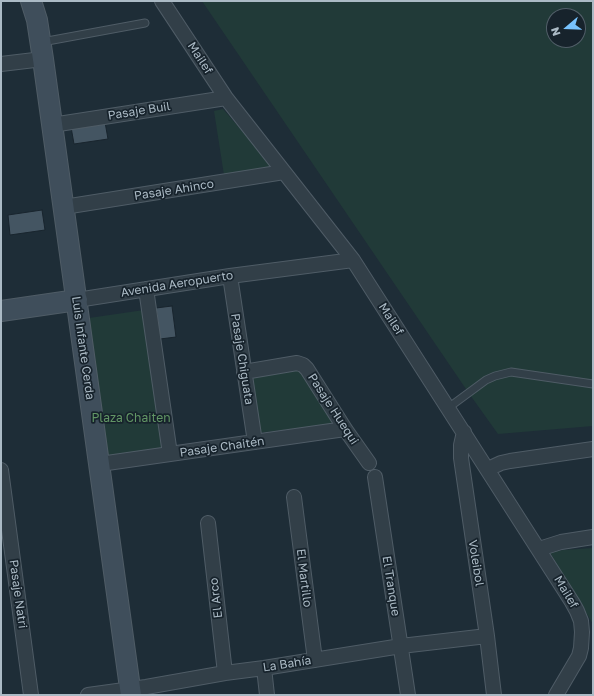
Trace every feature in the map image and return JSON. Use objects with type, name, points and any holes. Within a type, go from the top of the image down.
[{"type":"street","name":"Luis Infante Cerda","points":[[31,1],[37,20],[131,692]]},
{"type":"street","name":"Mailef","points":[[162,1],[226,98],[353,260],[488,469],[577,611],[581,621],[581,648],[579,656],[556,695]]},
{"type":"street","points":[[1,64],[41,50]]},
{"type":"street","name":"Pasaje Buil","points":[[52,124],[226,98]]},
{"type":"street","name":"Pasaje Ahinco","points":[[64,207],[284,172]]},
{"type":"street","name":"Avenida Aeropuerto","points":[[1,311],[230,276],[353,260]]},
{"type":"street","name":"Pasaje Chiguata","points":[[230,276],[255,442]]},
{"type":"street","points":[[146,289],[170,454]]},
{"type":"street","name":"Pasaje Huequi","points":[[244,372],[297,364],[303,365],[369,463]]},
{"type":"street","name":"Pasaje Chaitén","points":[[100,464],[345,429]]},
{"type":"street","name":"Voleibol","points":[[464,432],[461,445],[461,458],[487,636],[494,695]]},
{"type":"street","points":[[488,469],[500,463],[510,461],[593,449]]},
{"type":"street","name":"Pasaje Natri","points":[[1,477],[31,695]]},
{"type":"street","name":"El Tranque","points":[[375,477],[408,695]]},
{"type":"street","name":"El Martillo","points":[[294,497],[315,660]]},
{"type":"street","name":"El Arco","points":[[208,523],[225,673]]},
{"type":"street","points":[[539,549],[561,542],[593,537]]},
{"type":"street","name":"La Bahía","points":[[88,695],[131,692],[225,673],[401,646],[487,636]]},
{"type":"street","points":[[264,668],[267,695]]},
{"type":"lane","points":[[41,50],[144,23]]},
{"type":"lane","points":[[448,408],[486,380],[510,372],[593,384]]},
{"type":"green space","points":[[202,1],[593,1],[593,426],[498,434]]},
{"type":"green space","points":[[223,109],[275,169],[224,175],[214,111]]},
{"type":"green space","name":"Plaza Chaiten","points":[[144,310],[166,448],[107,457],[89,318]]},
{"type":"green space","points":[[298,368],[333,420],[330,425],[256,433],[248,373]]},
{"type":"green space","points":[[593,548],[593,624],[549,551]]},
{"type":"building","points":[[105,122],[108,139],[74,144],[71,127]]},
{"type":"building","points":[[42,210],[45,230],[10,235],[8,215]]},
{"type":"building","points":[[172,306],[176,337],[160,339],[156,308]]}]
